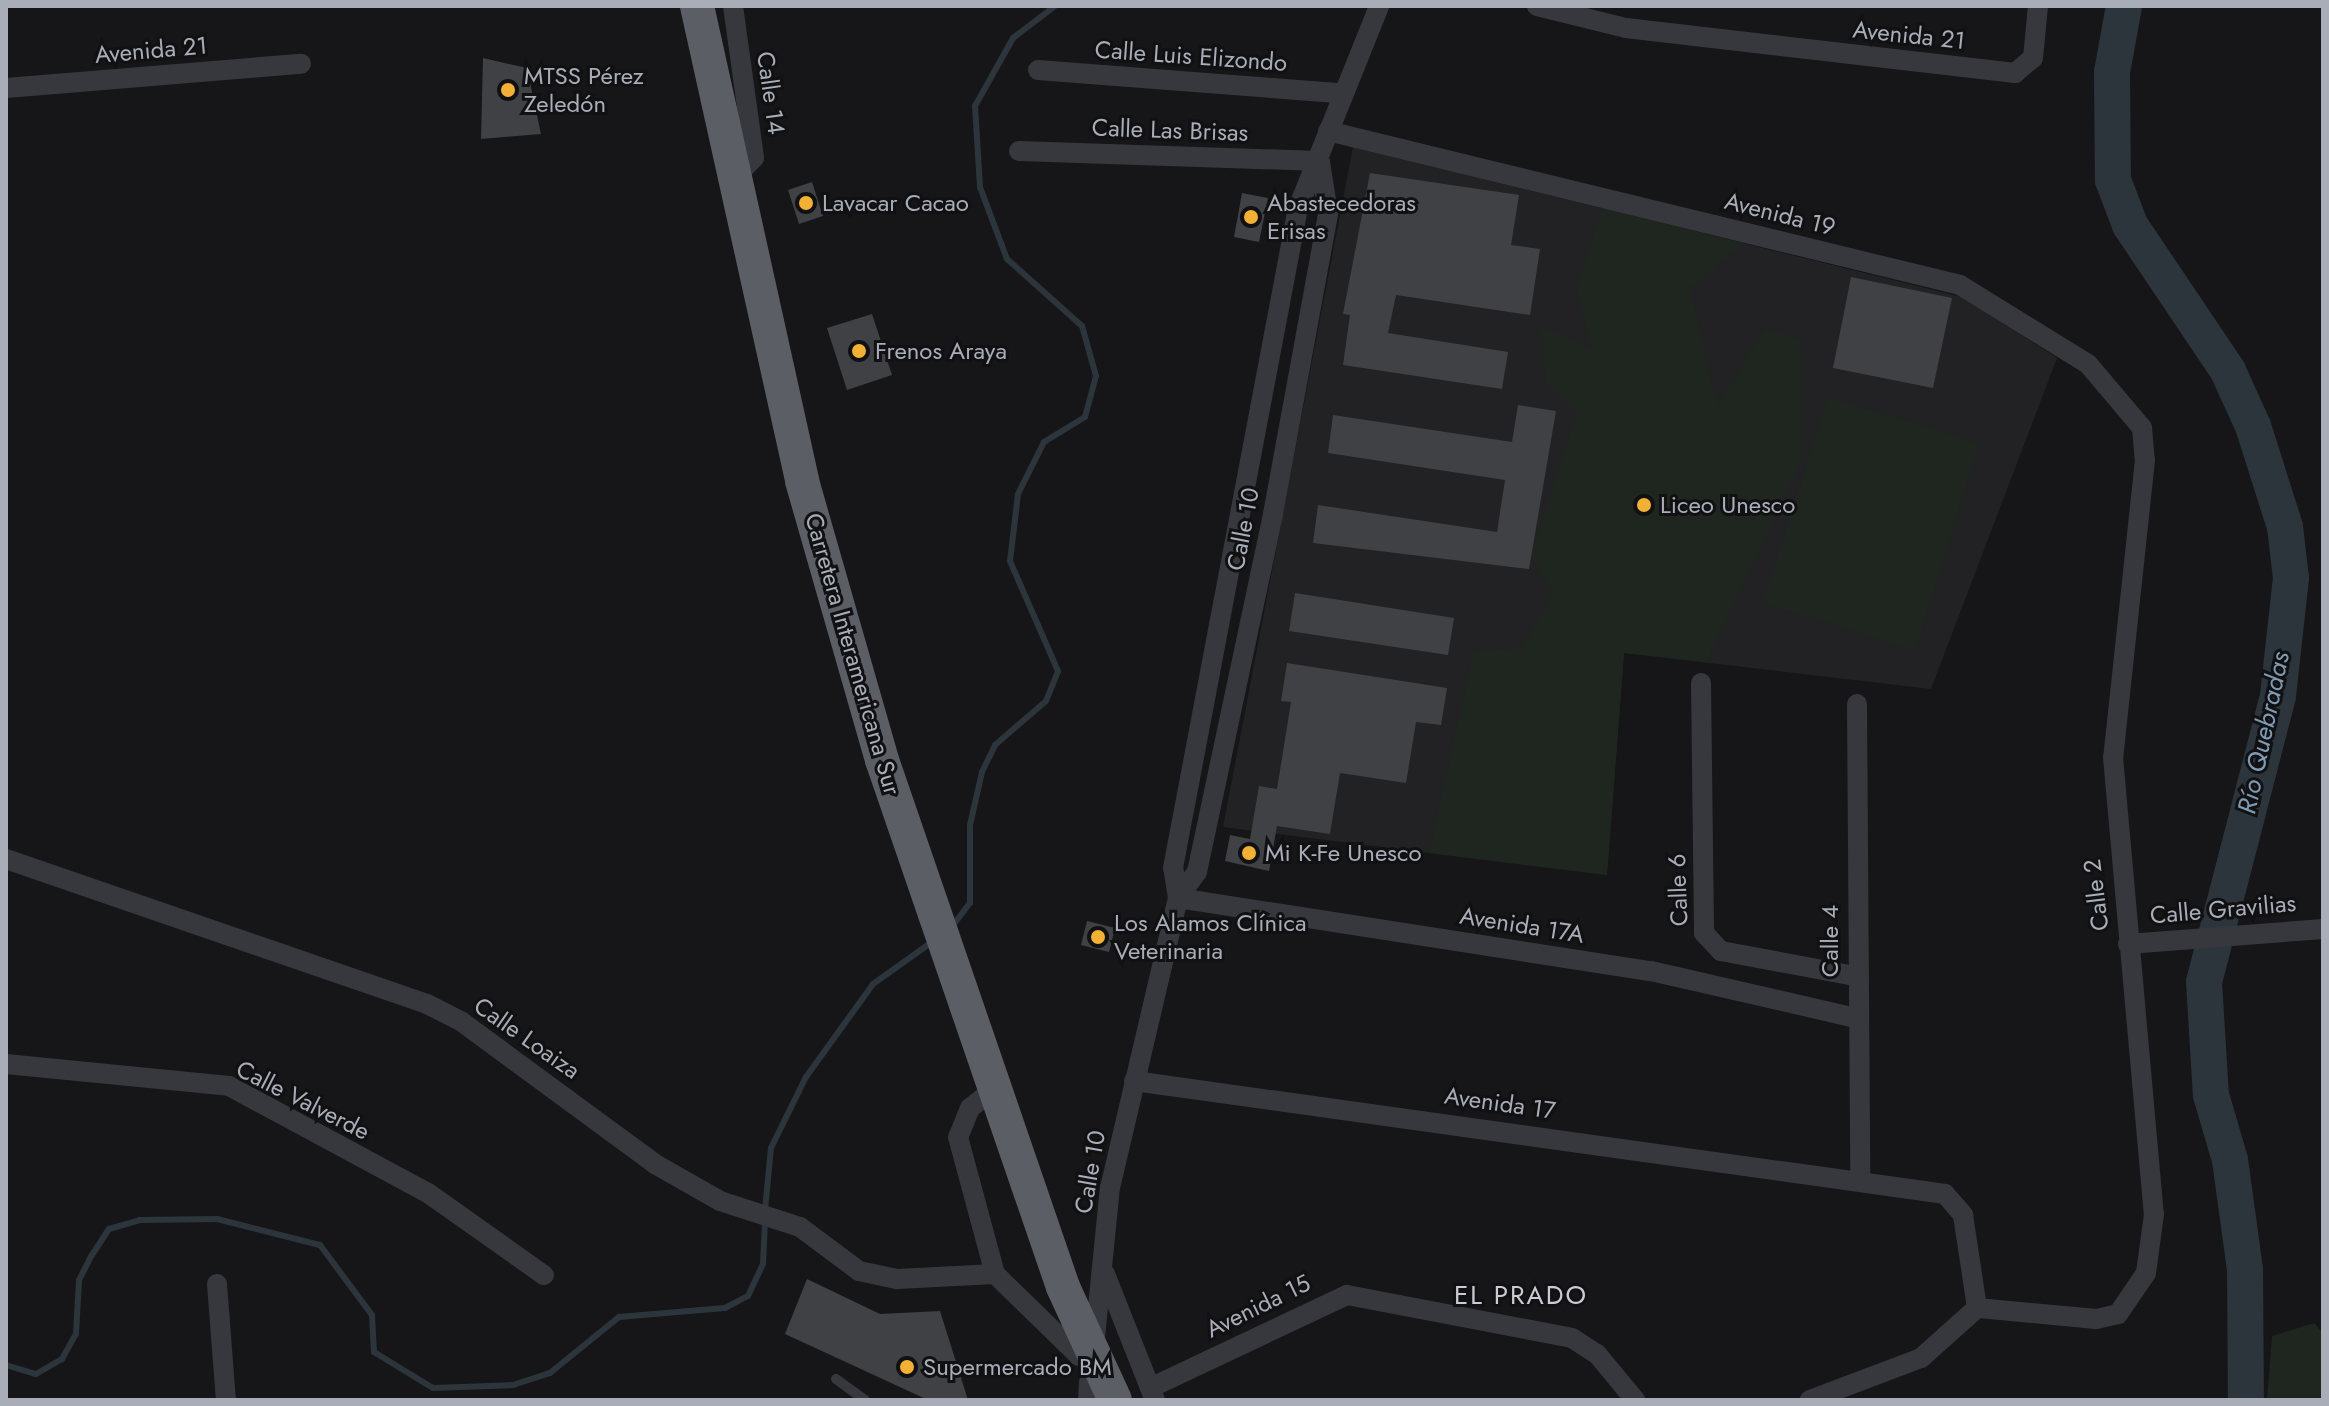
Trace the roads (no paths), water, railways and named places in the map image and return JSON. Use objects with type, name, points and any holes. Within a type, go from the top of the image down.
[{"type":"highway","name":"Carretera Interamericana Sur","points":[[697,6],[802,481],[882,760],[1093,1381]]},
{"type":"street","name":"Calle 14","points":[[733,6],[754,158],[735,177]]},
{"type":"street","name":"Calle 10","points":[[1178,898],[1173,868],[1298,208],[1320,161],[1340,93],[1379,6]]},
{"type":"street","name":"Avenida 21","points":[[1537,6],[1626,28],[2015,73],[2033,58],[2038,6]]},
{"type":"street","name":"Avenida 21","points":[[6,88],[301,64]]},
{"type":"street","name":"Calle Luis Elizondo","points":[[1038,70],[1340,93]]},
{"type":"street","name":"Avenida 19","points":[[1328,131],[1960,285],[2088,364],[2127,402],[2142,428],[2145,460]]},
{"type":"street","name":"Calle Las Brisas","points":[[1019,151],[1320,161]]},
{"type":"street","name":"Calle 10","points":[[1093,1381],[1110,1188],[1178,898],[1197,872],[1273,514],[1328,213],[1320,161]]},
{"type":"street","name":"Calle 2","points":[[1977,1308],[2086,1319],[2118,1314],[2146,1273],[2154,1214],[2113,757],[2145,460]]},
{"type":"street","name":"Calle 6","points":[[1701,683],[1704,933],[1721,951],[1855,976]]},
{"type":"street","name":"Calle 4","points":[[1857,704],[1855,976],[1860,1177]]},
{"type":"street","name":"Calle Loaiza","points":[[6,859],[427,1004],[462,1022],[655,1164],[720,1201],[800,1227],[859,1271],[897,1279],[995,1274]]},
{"type":"street","name":"Avenida 17A","points":[[1178,898],[1651,971],[1856,1018]]},
{"type":"street","name":"Calle Gravilias","points":[[2128,944],[2260,930],[2323,929]]},
{"type":"street","name":"Calle Valverde","points":[[6,1064],[229,1086],[428,1193],[544,1275]]},
{"type":"street","name":"Avenida 17","points":[[1134,1081],[1860,1177],[1957,1203],[1977,1308]]},
{"type":"street","points":[[992,1091],[970,1108],[958,1137],[995,1274],[1093,1381]]},
{"type":"street","name":"Avenida 15","points":[[1103,1270],[1152,1394],[1347,1295],[1572,1338],[1597,1354],[1635,1400]]},
{"type":"street","points":[[217,1284],[226,1400]]},
{"type":"street","points":[[1810,1400],[1921,1358],[1977,1308]]},
{"type":"lane","points":[[836,1379],[865,1400]]},
{"type":"waterway","points":[[951,928],[970,903],[970,825],[982,772],[995,745],[1046,701],[1058,671],[1010,561],[1018,494],[1044,442],[1085,417],[1096,376],[1082,326],[1007,259],[980,187],[975,106],[1013,38],[1055,6]]},
{"type":"waterway","name":"Río Quebradas","points":[[2124,6],[2112,72],[2113,180],[2130,225],[2228,371],[2253,426],[2285,527],[2291,578],[2278,696],[2204,982],[2211,1095],[2230,1160],[2245,1269],[2246,1400]]},
{"type":"waterway","points":[[765,1210],[771,1148],[806,1077],[873,984],[932,942]]},
{"type":"waterway","points":[[6,1365],[36,1374],[62,1359],[76,1334],[79,1280],[92,1255],[109,1229],[140,1220],[217,1219],[320,1245],[372,1315],[374,1352],[433,1388],[513,1385],[550,1373],[619,1317],[725,1308],[748,1296],[763,1264],[765,1221]]},
{"type":"place","name":"MTSS Pérez Zeledón","points":[[508,90]]},
{"type":"place","name":"Lavacar Cacao","points":[[806,203]]},
{"type":"place","name":"Abastecedoras Erisas","points":[[1251,217]]},
{"type":"place","name":"Frenos Araya","points":[[859,351]]},
{"type":"place","name":"Liceo Unesco","points":[[1644,505]]},
{"type":"place","name":"Mi K-Fe Unesco","points":[[1249,853]]},
{"type":"place","name":"Los Alamos Clínica Veterinaria","points":[[1098,937]]},
{"type":"place","name":"Supermercado BM","points":[[907,1367]]},
{"type":"district","name":"EL PRADO","points":[[1521,1296]]}]
